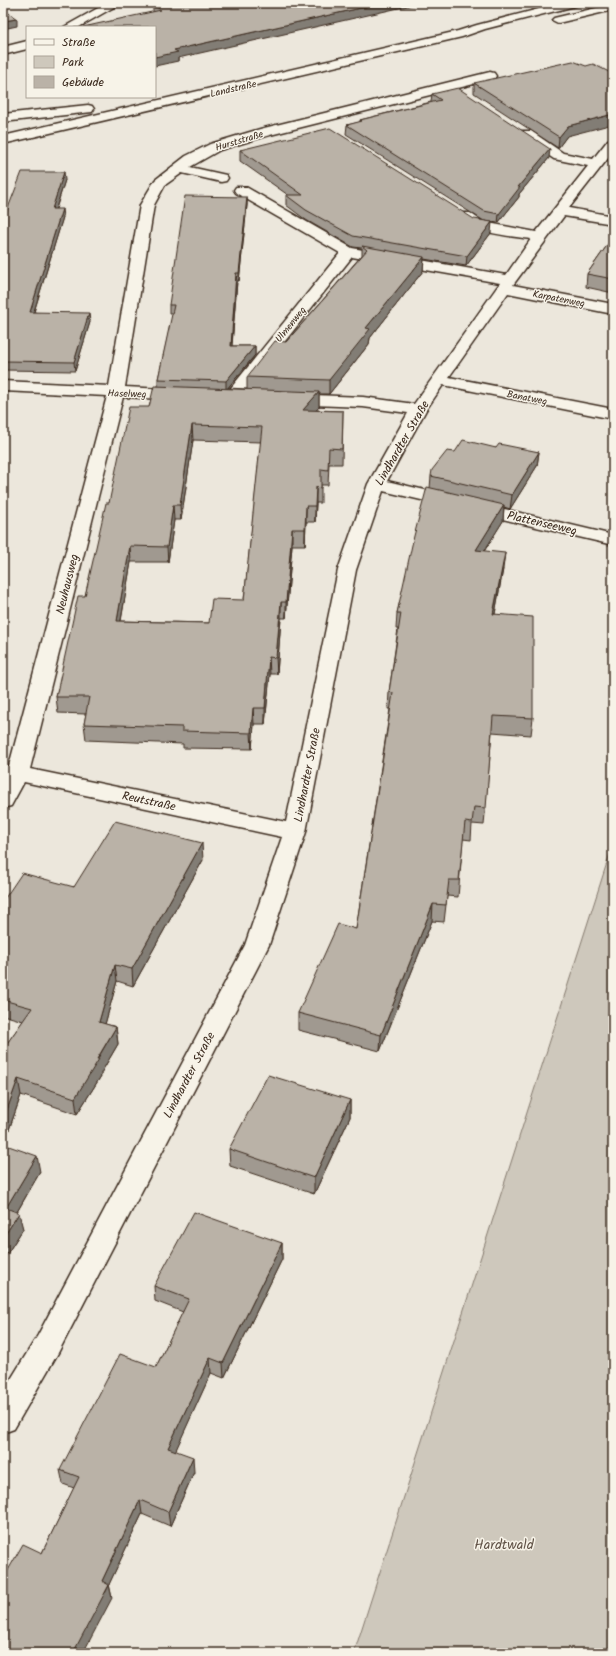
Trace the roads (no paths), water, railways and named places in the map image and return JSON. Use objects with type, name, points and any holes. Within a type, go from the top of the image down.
[{"type":"street","points":[[72,26],[115,3]]},
{"type":"street","name":"Landstraße","points":[[3,140],[462,34],[488,25],[575,3]]},
{"type":"street","name":"Landstraße","points":[[462,34],[491,31],[566,18],[607,8]]},
{"type":"street","points":[[3,51],[26,45]]},
{"type":"street","name":"Hurststraße","points":[[116,393],[147,205],[160,183],[191,159],[215,147],[265,132],[490,76]]},
{"type":"street","points":[[451,86],[464,94]]},
{"type":"street","points":[[3,118],[174,101]]},
{"type":"street","points":[[314,121],[327,129]]},
{"type":"street","points":[[515,127],[559,156],[597,164]]},
{"type":"street","name":"Lindhardter Straße","points":[[3,1419],[48,1344],[257,945],[295,832],[348,570],[377,484],[418,410],[540,237],[613,143]]},
{"type":"street","points":[[179,168],[221,178]]},
{"type":"street","points":[[241,190],[348,252],[508,284]]},
{"type":"street","points":[[453,208],[480,225],[540,237]]},
{"type":"street","points":[[561,211],[613,220]]},
{"type":"street","name":"Ulmenweg","points":[[216,397],[348,252]]},
{"type":"street","name":"Karpatenweg","points":[[508,284],[613,309]]},
{"type":"street","name":"Banatweg","points":[[440,380],[613,414]]},
{"type":"street","name":"Haselweg","points":[[3,386],[116,393],[363,402],[418,410]]},
{"type":"street","name":"Neuhausweg","points":[[3,801],[116,393]]},
{"type":"street","name":"Plattenseeweg","points":[[377,484],[613,540]]},
{"type":"street","name":"Reutstraße","points":[[11,774],[295,832]]},
{"type":"park label","name":"Hardtwald","points":[[504,1544]]}]
